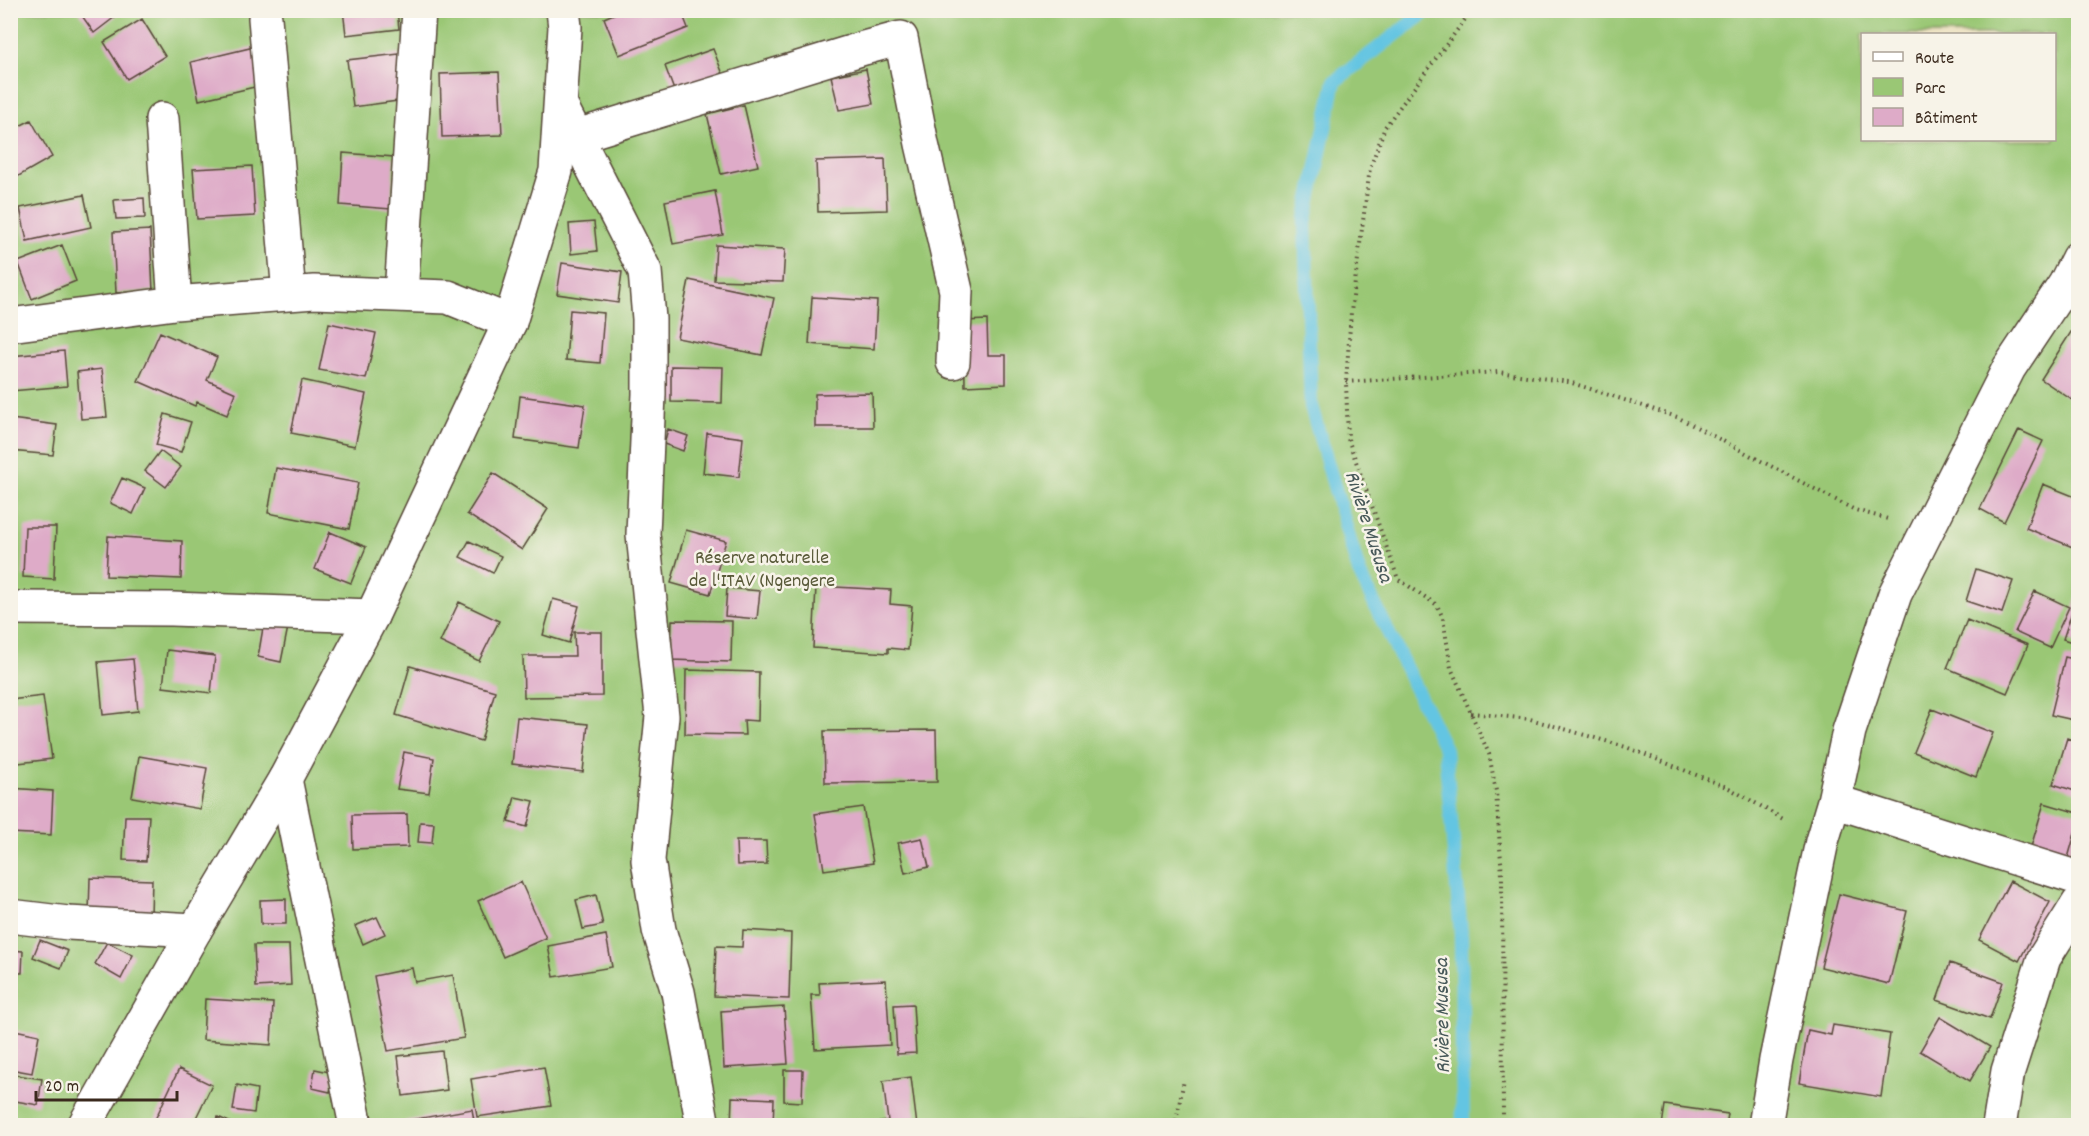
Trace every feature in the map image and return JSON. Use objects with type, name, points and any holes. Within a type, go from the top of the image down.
[{"type":"street","points":[[401,295],[419,10]]},
{"type":"street","points":[[84,1125],[195,930],[285,779],[372,616],[510,322],[556,171],[565,27],[563,10]]},
{"type":"street","points":[[265,18],[290,294]]},
{"type":"street","points":[[577,136],[902,38],[927,166],[956,291],[953,362]]},
{"type":"street","points":[[561,106],[645,271],[649,319],[649,394],[643,534],[662,716],[648,860],[659,930],[678,992],[703,1125]]},
{"type":"street","points":[[162,119],[175,303]]},
{"type":"street","points":[[1765,1125],[1776,1060],[1822,841],[1834,801],[1849,731],[1895,594],[2009,368],[2065,284],[2079,258]]},
{"type":"street","points":[[10,325],[175,303],[314,292],[448,297],[510,322]]},
{"type":"street","points":[[10,608],[172,609],[372,616]]},
{"type":"street","points":[[285,779],[356,1125]]},
{"type":"street","points":[[1834,801],[2079,878]]},
{"type":"street","points":[[1999,1125],[2007,1071],[2044,958],[2079,904]]},
{"type":"street","points":[[10,916],[68,923],[195,930]]},
{"type":"path","points":[[1472,10],[1385,127],[1370,168],[1351,312],[1346,382],[1348,439],[1398,579],[1437,605],[1443,618],[1452,668],[1488,754],[1496,791],[1502,875],[1503,1125]]},
{"type":"path","points":[[1346,382],[1498,372],[1569,382],[1677,417],[1855,510],[1927,530]]},
{"type":"path","points":[[1470,713],[1530,719],[1626,747],[1729,788],[1822,841]]},
{"type":"path","points":[[1175,1125],[1184,1080]]},
{"type":"green space","name":"Réserve naturelle de l'ITAV (Ngengere","points":[[10,11],[2078,11],[2078,1125],[11,1125]]},
{"type":"building","points":[[78,10],[124,10],[94,33]]},
{"type":"building","points":[[343,10],[397,10],[399,29],[346,35]]},
{"type":"building","points":[[623,10],[681,10],[688,28],[619,55],[604,18]]},
{"type":"building","points":[[142,19],[165,56],[127,79],[104,42]]},
{"type":"building","points":[[254,47],[263,85],[199,100],[191,62]]},
{"type":"building","points":[[713,49],[723,74],[675,93],[665,66]]},
{"type":"building","points":[[399,54],[405,100],[353,107],[347,60]]},
{"type":"building","points":[[866,69],[873,104],[839,110],[831,76]]},
{"type":"building","points":[[499,72],[502,135],[442,137],[440,74]]},
{"type":"building","points":[[744,105],[758,166],[721,174],[707,114]]},
{"type":"building","points":[[31,120],[52,157],[10,181],[10,131]]},
{"type":"building","points":[[343,153],[394,157],[391,209],[340,205]]},
{"type":"building","points":[[885,159],[887,210],[818,212],[816,161]]},
{"type":"building","points":[[252,166],[255,216],[197,219],[193,169]]},
{"type":"building","points":[[715,191],[723,235],[673,244],[665,201]]},
{"type":"building","points":[[84,195],[91,227],[27,241],[20,208]]},
{"type":"building","points":[[144,198],[145,218],[116,219],[114,200]]},
{"type":"building","points":[[594,222],[597,251],[571,254],[569,224]]},
{"type":"building","points":[[150,230],[153,291],[116,293],[113,232]]},
{"type":"building","points":[[62,245],[76,281],[32,299],[18,262]]},
{"type":"building","points":[[716,245],[785,249],[783,282],[714,280]]},
{"type":"building","points":[[562,263],[622,272],[618,303],[557,294]]},
{"type":"building","points":[[689,280],[774,298],[762,355],[677,338]]},
{"type":"building","points":[[812,297],[877,301],[874,349],[809,344]]},
{"type":"building","points":[[570,310],[604,313],[600,363],[566,360]]},
{"type":"building","points":[[987,320],[988,355],[1006,355],[1006,384],[965,386],[964,321]]},
{"type":"building","points":[[2078,321],[2078,390],[2072,400],[2041,379]]},
{"type":"building","points":[[329,323],[376,333],[366,379],[319,370]]},
{"type":"building","points":[[160,332],[217,357],[207,380],[236,393],[227,415],[197,402],[195,406],[138,381]]},
{"type":"building","points":[[64,351],[67,386],[11,391],[10,356]]},
{"type":"building","points":[[671,366],[723,367],[722,403],[671,402]]},
{"type":"building","points":[[102,369],[107,417],[81,419],[77,372]]},
{"type":"building","points":[[302,380],[366,394],[355,446],[291,433]]},
{"type":"building","points":[[872,393],[873,427],[815,427],[815,394]]},
{"type":"building","points":[[520,396],[585,405],[579,448],[515,439]]},
{"type":"building","points":[[165,414],[191,422],[181,452],[156,445]]},
{"type":"building","points":[[11,419],[57,425],[53,455],[10,451]]},
{"type":"building","points":[[668,429],[688,436],[683,451],[664,444]]},
{"type":"building","points":[[2019,430],[2043,441],[2004,522],[1980,509]]},
{"type":"building","points":[[707,433],[743,438],[739,477],[703,473]]},
{"type":"building","points":[[160,451],[181,467],[166,487],[145,471]]},
{"type":"building","points":[[276,468],[358,483],[349,529],[268,513]]},
{"type":"building","points":[[493,473],[548,509],[522,550],[467,514]]},
{"type":"building","points":[[122,478],[145,488],[133,514],[110,503]]},
{"type":"building","points":[[2043,484],[2078,498],[2078,538],[2075,548],[2026,528]]},
{"type":"building","points":[[25,527],[56,527],[54,579],[23,577]]},
{"type":"building","points":[[686,530],[726,541],[710,594],[671,583]]},
{"type":"building","points":[[330,532],[366,547],[351,583],[315,569]]},
{"type":"building","points":[[108,536],[182,541],[181,579],[106,576]]},
{"type":"building","points":[[469,541],[501,556],[493,573],[460,557]]},
{"type":"building","points":[[1976,569],[2013,581],[2002,613],[1966,601]]},
{"type":"building","points":[[816,586],[891,590],[890,604],[912,606],[908,650],[888,648],[888,653],[813,648]]},
{"type":"building","points":[[727,588],[760,591],[757,619],[725,616]]},
{"type":"building","points":[[2035,591],[2069,607],[2050,648],[2015,632]]},
{"type":"building","points":[[2078,594],[2078,644],[2063,639]]},
{"type":"building","points":[[553,599],[579,606],[569,643],[543,635]]},
{"type":"building","points":[[459,602],[499,621],[479,661],[440,642]]},
{"type":"building","points":[[672,620],[732,621],[731,662],[671,660]]},
{"type":"building","points":[[1967,620],[2028,645],[2007,693],[1947,668]]},
{"type":"building","points":[[264,622],[288,627],[281,662],[258,657]]},
{"type":"building","points":[[574,632],[602,632],[602,696],[524,697],[523,656],[575,656]]},
{"type":"building","points":[[167,650],[215,656],[211,693],[163,687]]},
{"type":"building","points":[[2065,657],[2078,660],[2078,721],[2051,715]]},
{"type":"building","points":[[133,659],[138,711],[103,715],[98,662]]},
{"type":"building","points":[[410,666],[495,691],[481,741],[396,715]]},
{"type":"building","points":[[686,670],[759,672],[758,721],[744,720],[745,735],[685,734]]},
{"type":"building","points":[[43,696],[52,759],[10,764],[10,700]]},
{"type":"building","points":[[1932,709],[1993,733],[1976,777],[1914,752]]},
{"type":"building","points":[[517,717],[588,724],[583,772],[512,764]]},
{"type":"building","points":[[936,730],[937,782],[825,783],[824,731]]},
{"type":"building","points":[[2067,738],[2078,742],[2078,792],[2053,784]]},
{"type":"building","points":[[404,752],[434,758],[429,793],[397,789]]},
{"type":"building","points":[[139,756],[207,768],[200,809],[132,797]]},
{"type":"building","points":[[10,788],[53,791],[51,835],[10,833]]},
{"type":"building","points":[[515,797],[534,801],[527,827],[508,822]]},
{"type":"building","points":[[2044,803],[2078,813],[2078,823],[2068,858],[2031,847]]},
{"type":"building","points":[[863,807],[873,863],[824,870],[815,814]]},
{"type":"building","points":[[407,814],[408,847],[353,849],[352,815]]},
{"type":"building","points":[[125,816],[149,816],[146,861],[123,860]]},
{"type":"building","points":[[420,822],[434,823],[432,843],[418,842]]},
{"type":"building","points":[[922,838],[929,867],[905,873],[898,843]]},
{"type":"building","points":[[736,841],[766,841],[767,864],[737,865]]},
{"type":"building","points":[[90,878],[152,880],[151,915],[89,913]]},
{"type":"building","points":[[2010,881],[2050,902],[2019,961],[1979,940]]},
{"type":"building","points":[[521,882],[546,938],[503,957],[478,901]]},
{"type":"building","points":[[1839,894],[1907,911],[1889,984],[1821,967]]},
{"type":"building","points":[[596,895],[603,925],[583,929],[576,900]]},
{"type":"building","points":[[286,899],[286,924],[261,924],[260,900]]},
{"type":"building","points":[[377,917],[385,934],[363,944],[355,926]]},
{"type":"building","points":[[743,930],[791,933],[789,999],[714,996],[716,946],[742,947]]},
{"type":"building","points":[[606,935],[612,967],[554,977],[548,946]]},
{"type":"building","points":[[40,940],[68,951],[61,968],[33,957]]},
{"type":"building","points":[[107,942],[133,955],[121,979],[95,964]]},
{"type":"building","points":[[254,945],[289,945],[291,985],[256,987]]},
{"type":"building","points":[[10,950],[23,951],[22,973],[10,973]]},
{"type":"building","points":[[1950,963],[2003,982],[1990,1019],[1937,1000]]},
{"type":"building","points":[[412,968],[415,982],[453,975],[464,1038],[388,1051],[374,976]]},
{"type":"building","points":[[886,980],[890,1045],[815,1049],[811,995],[820,995],[819,983]]},
{"type":"building","points":[[205,999],[273,1003],[271,1045],[203,1040]]},
{"type":"building","points":[[913,1004],[916,1053],[897,1054],[894,1005]]},
{"type":"building","points":[[784,1007],[788,1064],[724,1068],[721,1011]]},
{"type":"building","points":[[1940,1017],[1990,1047],[1970,1081],[1920,1051]]},
{"type":"building","points":[[1833,1025],[1890,1034],[1881,1097],[1799,1083],[1808,1030],[1831,1035]]},
{"type":"building","points":[[10,1029],[39,1035],[32,1073],[10,1069]]},
{"type":"building","points":[[442,1051],[447,1090],[403,1096],[398,1056]]},
{"type":"building","points":[[544,1067],[551,1106],[477,1117],[471,1079]]},
{"type":"building","points":[[179,1069],[212,1085],[192,1126],[152,1126]]},
{"type":"building","points":[[315,1069],[334,1073],[330,1092],[312,1088]]},
{"type":"building","points":[[784,1070],[803,1070],[802,1102],[784,1101]]},
{"type":"building","points":[[10,1074],[42,1079],[38,1105],[10,1100]]},
{"type":"building","points":[[911,1077],[917,1126],[873,1126],[872,1123],[888,1121],[883,1081]]},
{"type":"building","points":[[237,1085],[257,1089],[254,1113],[233,1110]]},
{"type":"building","points":[[732,1097],[774,1099],[773,1126],[731,1126]]},
{"type":"building","points":[[1665,1105],[1728,1114],[1726,1126],[1662,1126]]},
{"type":"building","points":[[472,1109],[475,1126],[406,1126],[405,1121]]},
{"type":"building","points":[[218,1117],[238,1126],[214,1126]]},
{"type":"waterway","name":"Rivière Mususa","points":[[1428,10],[1335,81],[1305,223],[1311,406],[1359,572],[1445,749],[1461,933],[1463,1126]]}]
